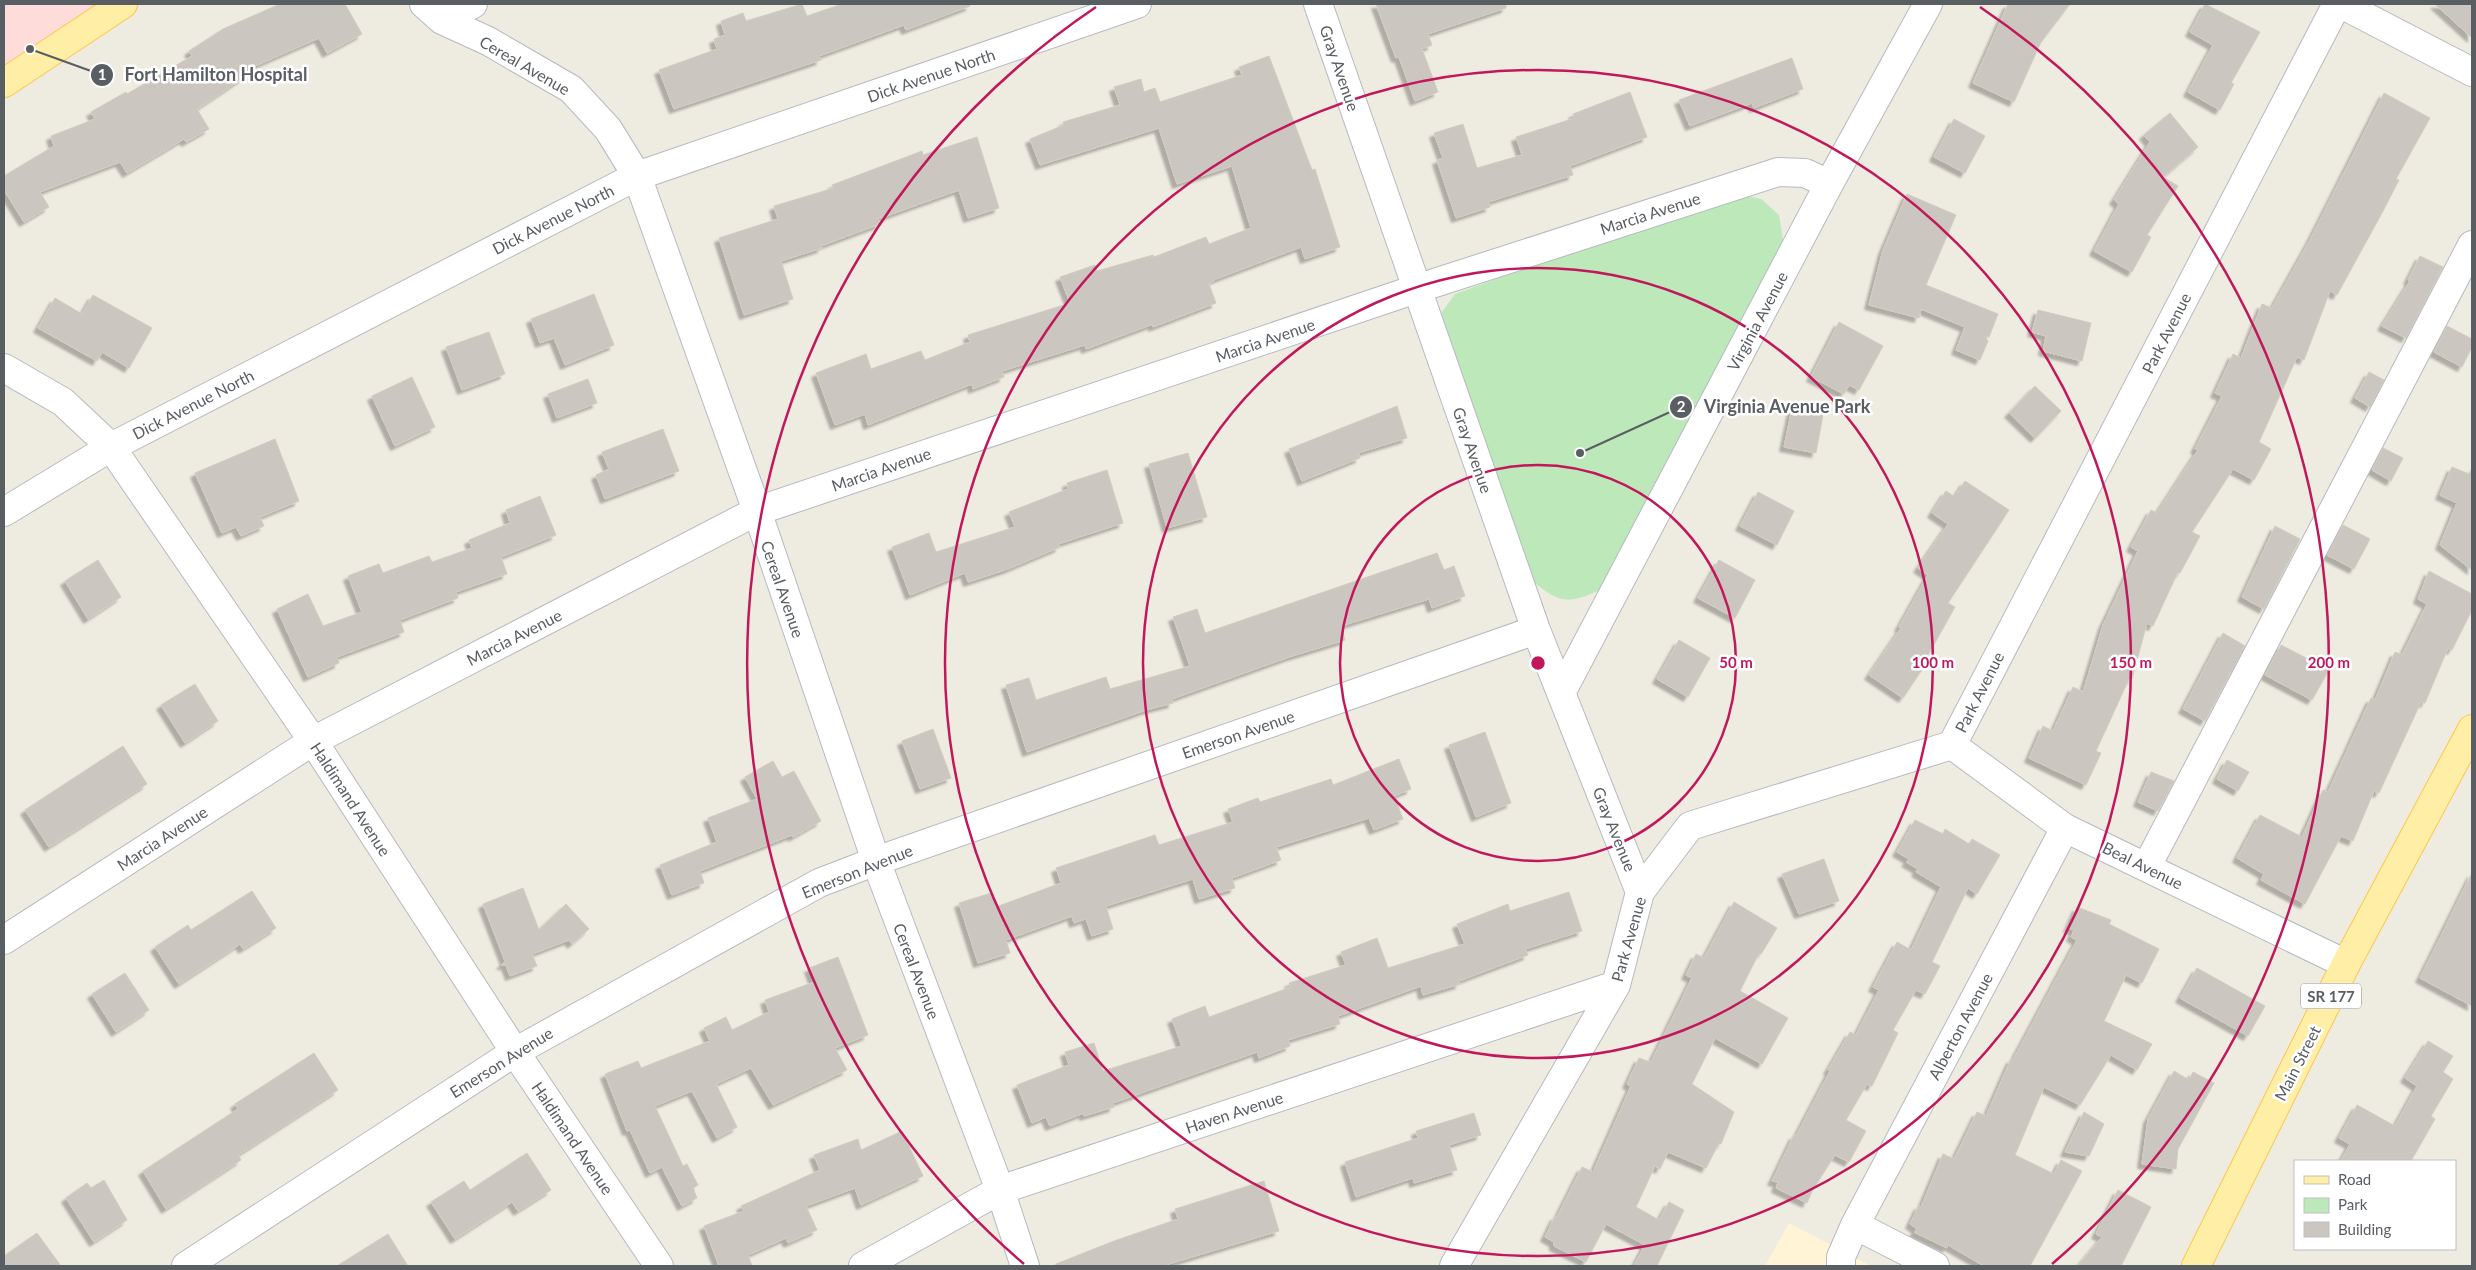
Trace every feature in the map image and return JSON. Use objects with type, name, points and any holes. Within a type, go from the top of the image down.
[{"type":"main road","points":[[4,81],[108,8]]},
{"type":"main road","name":"Main Street","points":[[2196,1266],[2346,964],[2472,729]]},
{"type":"street","points":[[433,12],[473,4]]},
{"type":"street","name":"Dick Avenue North","points":[[4,512],[110,447],[638,176],[1138,4]]},
{"type":"street","name":"Gray Avenue","points":[[1318,4],[1536,630],[1640,892]]},
{"type":"street","name":"Virginia Avenue","points":[[1561,693],[1829,184],[1928,4]]},
{"type":"street","points":[[2339,4],[2472,72]]},
{"type":"street","name":"Park Avenue","points":[[1454,1266],[1616,984],[1640,892],[1690,826],[1952,745],[2339,4]]},
{"type":"street","name":"Cereal Avenue","points":[[433,12],[571,89],[608,129],[638,176],[757,511],[876,861],[1000,1190],[1026,1266]]},
{"type":"street","name":"Marcia Avenue","points":[[4,940],[313,741],[757,511],[1416,289],[1778,172],[1805,173],[1829,184]]},
{"type":"street","points":[[2147,866],[2472,245]]},
{"type":"street","name":"Haldimand Avenue","points":[[4,368],[63,402],[110,447],[313,741],[515,1052],[659,1266]]},
{"type":"street","name":"Emerson Avenue","points":[[186,1266],[515,1052],[820,883],[876,861],[1536,630]]},
{"type":"street","name":"Beal Avenue","points":[[1952,745],[2065,828],[2147,866],[2346,964]]},
{"type":"street","name":"Alberton Avenue","points":[[1841,1266],[1841,1257],[1855,1225],[2065,828]]},
{"type":"street","name":"Haven Avenue","points":[[863,1266],[1000,1190],[1616,984]]},
{"type":"street","points":[[1855,1225],[1935,1266]]},
{"type":"shaded area","points":[[4,4],[123,4],[4,83]]},
{"type":"shaded area","points":[[1789,1223],[1871,1266],[1765,1266]]},
{"type":"green space","points":[[1734,193],[1761,199],[1779,215],[1784,246],[1602,589],[1580,598],[1564,599],[1557,597],[1530,579],[1443,328],[1442,312],[1455,294]]},
{"type":"building","points":[[280,4],[345,4],[362,34],[327,53],[319,38],[239,73],[243,78],[197,109],[209,129],[186,142],[184,139],[127,173],[120,162],[40,192],[49,207],[24,222],[4,190],[4,176],[54,146],[51,136],[95,119],[91,112],[126,92],[127,94],[192,56],[189,51],[223,29]]},
{"type":"building","points":[[802,4],[807,16],[842,4],[970,4],[970,6],[906,30],[904,25],[819,56],[821,60],[674,109],[659,70],[717,49],[714,39],[725,35],[721,21],[743,13],[746,21]]},
{"type":"building","points":[[1376,4],[1506,4],[1506,8],[1428,34],[1432,45],[1422,49],[1438,92],[1415,101],[1399,57],[1396,58]]},
{"type":"building","points":[[2008,4],[2070,4],[2041,42],[2014,102],[1973,83]]},
{"type":"building","points":[[2205,4],[2260,32],[2231,83],[2234,84],[2220,110],[2188,92],[2213,45],[2190,32]]},
{"type":"building","points":[[2435,4],[2472,4],[2472,38]]},
{"type":"building","points":[[1269,56],[1312,170],[1315,169],[1340,247],[1305,259],[1301,247],[1216,279],[1209,284],[1216,303],[1153,327],[1153,324],[1086,349],[1085,345],[1002,371],[1004,377],[973,389],[972,384],[868,425],[865,414],[835,425],[816,373],[866,354],[871,369],[921,351],[925,360],[970,342],[968,335],[1070,303],[1060,277],[1095,265],[1097,271],[1153,255],[1154,257],[1206,237],[1209,244],[1251,228],[1232,166],[1177,184],[1159,128],[1040,165],[1030,139],[1064,125],[1063,122],[1120,105],[1114,87],[1141,79],[1144,92],[1155,88],[1160,102],[1242,75],[1239,67]]},
{"type":"building","points":[[1792,58],[1803,89],[1754,108],[1752,103],[1690,126],[1679,100]]},
{"type":"building","points":[[1630,92],[1647,137],[1570,166],[1573,175],[1488,202],[1490,207],[1456,218],[1437,160],[1443,158],[1434,133],[1463,124],[1477,168],[1522,155],[1516,137],[1575,118],[1573,114]]},
{"type":"building","points":[[2384,93],[2430,118],[2396,179],[2399,180],[2337,295],[2330,291],[2304,360],[2297,357],[2259,442],[2271,449],[2254,480],[2233,469],[2192,532],[2200,536],[2180,573],[2178,572],[2153,626],[2147,623],[2132,679],[2129,679],[2096,751],[2101,753],[2086,785],[2029,758],[2043,726],[2053,731],[2073,687],[2083,692],[2103,625],[2138,551],[2131,547],[2151,510],[2157,513],[2198,450],[2195,449],[2222,396],[2215,393],[2233,354],[2241,358],[2262,304],[2272,308],[2310,240]]},
{"type":"building","points":[[2170,113],[2198,147],[2163,177],[2178,186],[2147,235],[2151,237],[2132,272],[2094,251],[2119,204],[2114,200],[2150,142],[2144,135]]},
{"type":"building","points":[[1954,119],[1985,136],[1965,173],[1934,157]]},
{"type":"building","points":[[977,137],[999,208],[968,218],[959,190],[878,219],[880,224],[821,246],[822,248],[781,261],[793,299],[744,315],[719,238],[778,219],[774,206],[834,188],[832,185],[922,151],[923,155]]},
{"type":"building","points":[[1907,194],[1956,215],[1926,285],[1998,314],[1989,337],[1983,336],[1988,341],[1980,360],[1956,350],[1965,327],[1921,309],[1919,318],[1869,305],[1883,250]]},
{"type":"building","points":[[2420,256],[2443,267],[2406,338],[2382,326],[2410,281],[2408,280]]},
{"type":"building","points":[[594,294],[614,345],[565,365],[554,338],[540,343],[531,319]]},
{"type":"building","points":[[93,295],[152,328],[129,368],[102,352],[97,361],[38,328],[55,298],[82,314]]},
{"type":"building","points":[[2038,310],[2091,323],[2082,361],[2043,351],[2046,336],[2032,332]]},
{"type":"building","points":[[1839,322],[1883,346],[1859,390],[1849,385],[1844,394],[1811,377]]},
{"type":"building","points":[[2447,326],[2472,339],[2472,347],[2462,367],[2434,352]]},
{"type":"building","points":[[489,332],[505,374],[462,390],[446,347]]},
{"type":"building","points":[[2369,372],[2384,380],[2370,407],[2355,398]]},
{"type":"building","points":[[412,377],[435,427],[395,446],[372,396]]},
{"type":"building","points":[[588,379],[597,403],[557,418],[548,394]]},
{"type":"building","points":[[2035,386],[2061,411],[2035,438],[2009,413]]},
{"type":"building","points":[[1397,406],[1407,438],[1358,453],[1360,458],[1302,481],[1289,449]]},
{"type":"building","points":[[1792,409],[1823,415],[1816,453],[1784,447]]},
{"type":"building","points":[[663,429],[679,471],[605,499],[596,475],[609,469],[602,452]]},
{"type":"building","points":[[275,439],[299,501],[260,517],[264,526],[241,536],[236,527],[222,533],[195,473]]},
{"type":"building","points":[[2383,448],[2403,458],[2391,481],[2372,470]]},
{"type":"building","points":[[1188,453],[1207,517],[1167,528],[1149,464]]},
{"type":"building","points":[[2452,467],[2469,474],[2472,468],[2472,570],[2440,545],[2457,503],[2440,495]]},
{"type":"building","points":[[1107,470],[1123,523],[1058,544],[1060,547],[1008,569],[968,582],[965,573],[910,595],[892,547],[929,533],[936,552],[1015,527],[1009,512],[1068,489],[1067,483]]},
{"type":"building","points":[[1965,481],[2009,510],[1948,603],[1955,607],[1923,664],[1925,665],[1903,698],[1869,675],[1901,628],[1899,627],[1928,575],[1918,568],[1948,524],[1932,513],[1946,491],[1955,497]]},
{"type":"building","points":[[1758,492],[1794,511],[1777,545],[1740,526]]},
{"type":"building","points":[[540,496],[556,535],[501,557],[507,574],[456,592],[458,598],[400,620],[404,632],[337,657],[339,663],[308,677],[277,609],[308,594],[323,626],[362,612],[348,576],[379,564],[383,573],[429,556],[432,562],[472,548],[469,540],[510,523],[506,510]]},
{"type":"building","points":[[2343,525],[2370,539],[2354,569],[2327,555]]},
{"type":"building","points":[[2275,526],[2300,539],[2264,609],[2242,597]]},
{"type":"building","points":[[1437,553],[1444,570],[1454,566],[1465,596],[1432,608],[1429,599],[1341,626],[1345,640],[1289,657],[1172,699],[1173,703],[1146,710],[1027,752],[1006,685],[1029,678],[1036,700],[1106,677],[1110,689],[1190,666],[1173,617],[1197,609],[1205,633]]},
{"type":"building","points":[[98,560],[121,597],[88,619],[65,581]]},
{"type":"building","points":[[1719,560],[1755,580],[1735,618],[1698,598]]},
{"type":"building","points":[[2429,571],[2472,594],[2472,610],[2452,650],[2448,648],[2425,703],[2421,702],[2379,793],[2374,791],[2353,841],[2341,836],[2305,904],[2261,880],[2264,874],[2237,858],[2260,815],[2302,837],[2323,790],[2328,792],[2371,698],[2375,700],[2395,652],[2402,655],[2427,604],[2418,599]]},
{"type":"building","points":[[2223,633],[2245,646],[2205,721],[2183,709]]},
{"type":"building","points":[[1679,640],[1710,658],[1688,697],[1657,679]]},
{"type":"building","points":[[2281,645],[2329,670],[2312,700],[2265,675]]},
{"type":"building","points":[[195,684],[218,721],[185,743],[161,705]]},
{"type":"building","points":[[933,729],[951,778],[920,789],[902,741]]},
{"type":"building","points":[[1485,732],[1511,803],[1476,817],[1449,745]]},
{"type":"building","points":[[123,746],[147,784],[49,847],[25,810]]},
{"type":"building","points":[[1399,759],[1411,789],[1394,796],[1403,819],[1374,830],[1369,818],[1276,847],[1281,860],[1232,878],[1235,888],[1199,899],[1193,879],[1106,906],[1113,929],[1092,936],[1086,919],[1074,923],[1072,916],[1006,940],[1010,953],[978,963],[959,903],[991,893],[996,907],[1061,883],[1056,868],[1155,835],[1159,845],[1233,822],[1228,809],[1258,798],[1260,802],[1331,779],[1333,785]]},
{"type":"building","points":[[2227,760],[2249,772],[2238,791],[2217,779]]},
{"type":"building","points":[[773,761],[782,777],[794,771],[821,821],[793,837],[792,835],[700,871],[704,883],[672,895],[660,865],[717,842],[708,818],[757,799],[745,777]]},
{"type":"building","points":[[2151,772],[2174,781],[2158,811],[2138,802]]},
{"type":"building","points":[[1915,820],[1943,834],[1945,829],[1969,844],[1972,839],[2000,855],[1977,894],[1968,888],[1932,962],[1940,966],[1925,994],[1916,990],[1893,1030],[1898,1033],[1872,1086],[1867,1084],[1846,1120],[1866,1131],[1849,1162],[1835,1155],[1812,1191],[1807,1203],[1776,1188],[1778,1182],[1772,1181],[1794,1135],[1796,1136],[1830,1071],[1828,1070],[1850,1032],[1856,1035],[1879,990],[1873,987],[1897,942],[1911,950],[1941,887],[1916,872],[1918,869],[1906,862],[1909,859],[1897,852]]},
{"type":"building","points":[[1824,859],[1839,901],[1799,914],[1782,874]]},
{"type":"building","points":[[2472,873],[2472,1006],[2420,978]]},
{"type":"building","points":[[523,888],[539,930],[566,904],[589,929],[572,944],[569,940],[532,954],[537,966],[510,976],[506,965],[501,965],[505,961],[483,904]]},
{"type":"building","points":[[252,891],[276,928],[243,949],[240,944],[179,984],[155,947],[188,925],[191,930]]},
{"type":"building","points":[[1569,892],[1582,931],[1525,949],[1528,955],[1459,981],[1460,984],[1423,995],[1421,986],[1338,1016],[1340,1024],[1288,1040],[1290,1046],[1259,1058],[1257,1052],[1113,1103],[1114,1107],[1084,1116],[1084,1113],[1050,1126],[1046,1117],[1032,1123],[1017,1085],[1069,1065],[1065,1052],[1094,1043],[1103,1071],[1182,1046],[1172,1019],[1205,1006],[1209,1017],[1291,987],[1289,983],[1346,965],[1341,952],[1377,938],[1388,968],[1465,944],[1457,924],[1508,904],[1510,911]]},
{"type":"building","points":[[1734,902],[1777,928],[1761,954],[1759,953],[1740,991],[1788,1018],[1762,1064],[1715,1038],[1692,1084],[1734,1112],[1721,1144],[1719,1143],[1706,1168],[1668,1152],[1660,1169],[1655,1166],[1636,1207],[1659,1220],[1669,1202],[1684,1210],[1657,1266],[1634,1266],[1645,1245],[1606,1224],[1586,1262],[1554,1246],[1554,1242],[1545,1237],[1582,1167],[1593,1172],[1631,1086],[1627,1084],[1639,1058],[1650,1062],[1652,1060],[1692,978],[1686,975],[1696,954],[1704,958]]},
{"type":"building","points":[[2077,907],[2111,920],[2109,924],[2159,949],[2142,983],[2126,975],[2104,1021],[2152,1044],[2137,1070],[2111,1055],[2080,1105],[2044,1087],[2015,1155],[2054,1174],[2061,1160],[2082,1171],[2030,1266],[1984,1266],[1948,1245],[1947,1248],[1914,1232],[1917,1229],[1910,1224],[1919,1205],[1921,1207],[1943,1154],[1954,1159],[1977,1112],[1986,1116],[2011,1059],[2013,1060],[2077,940],[2071,937],[2074,930],[2068,928]]},
{"type":"building","points":[[838,957],[868,1035],[835,1048],[847,1070],[773,1105],[751,1068],[716,1084],[737,1127],[717,1138],[692,1091],[655,1106],[683,1166],[687,1164],[698,1185],[693,1188],[697,1198],[682,1206],[662,1167],[650,1173],[630,1130],[627,1131],[605,1074],[638,1061],[641,1068],[710,1041],[704,1028],[726,1017],[732,1030],[769,1012],[765,1000],[814,982],[809,968]]},
{"type":"building","points":[[2197,968],[2265,1006],[2248,1036],[2180,998]]},
{"type":"building","points":[[125,973],[149,1010],[116,1032],[92,994]]},
{"type":"building","points":[[2428,1041],[2453,1056],[2443,1072],[2453,1079],[2431,1116],[2435,1119],[2412,1160],[2342,1160],[2350,1144],[2339,1138],[2357,1105],[2395,1126],[2417,1086],[2405,1078]]},
{"type":"building","points":[[314,1053],[338,1090],[238,1155],[241,1160],[166,1209],[143,1171],[238,1109],[235,1104]]},
{"type":"building","points":[[2174,1071],[2189,1080],[2193,1072],[2214,1083],[2178,1149],[2176,1169],[2142,1164],[2148,1119]]},
{"type":"building","points":[[2084,1112],[2104,1124],[2089,1156],[2065,1152]]},
{"type":"building","points":[[1474,1113],[1481,1135],[1449,1145],[1457,1170],[1414,1183],[1413,1178],[1356,1197],[1345,1162],[1418,1138],[1416,1131]]},
{"type":"building","points":[[902,1131],[923,1176],[861,1205],[855,1188],[806,1206],[817,1230],[788,1243],[786,1238],[748,1255],[752,1266],[719,1266],[704,1226],[744,1211],[741,1206],[820,1170],[814,1155],[858,1139],[861,1150]]},
{"type":"building","points":[[527,1153],[551,1190],[518,1211],[512,1202],[455,1239],[431,1202],[464,1181],[470,1190]]},
{"type":"building","points":[[104,1180],[127,1220],[94,1242],[66,1198],[87,1183],[91,1188]]},
{"type":"building","points":[[1264,1181],[1279,1231],[1162,1266],[1056,1266],[1056,1264],[1114,1241],[1178,1219],[1175,1209]]},
{"type":"building","points":[[2118,1190],[2151,1207],[2121,1266],[2078,1266],[2102,1237],[2096,1234]]},
{"type":"building","points":[[37,1233],[61,1266],[4,1266],[4,1256]]},
{"type":"building","points":[[388,1234],[408,1266],[337,1266]]},
{"type":"place","name":"Fort Hamilton Hospital","points":[[30,49]]},
{"type":"place","name":"Virginia Avenue Park","points":[[1580,453]]}]
